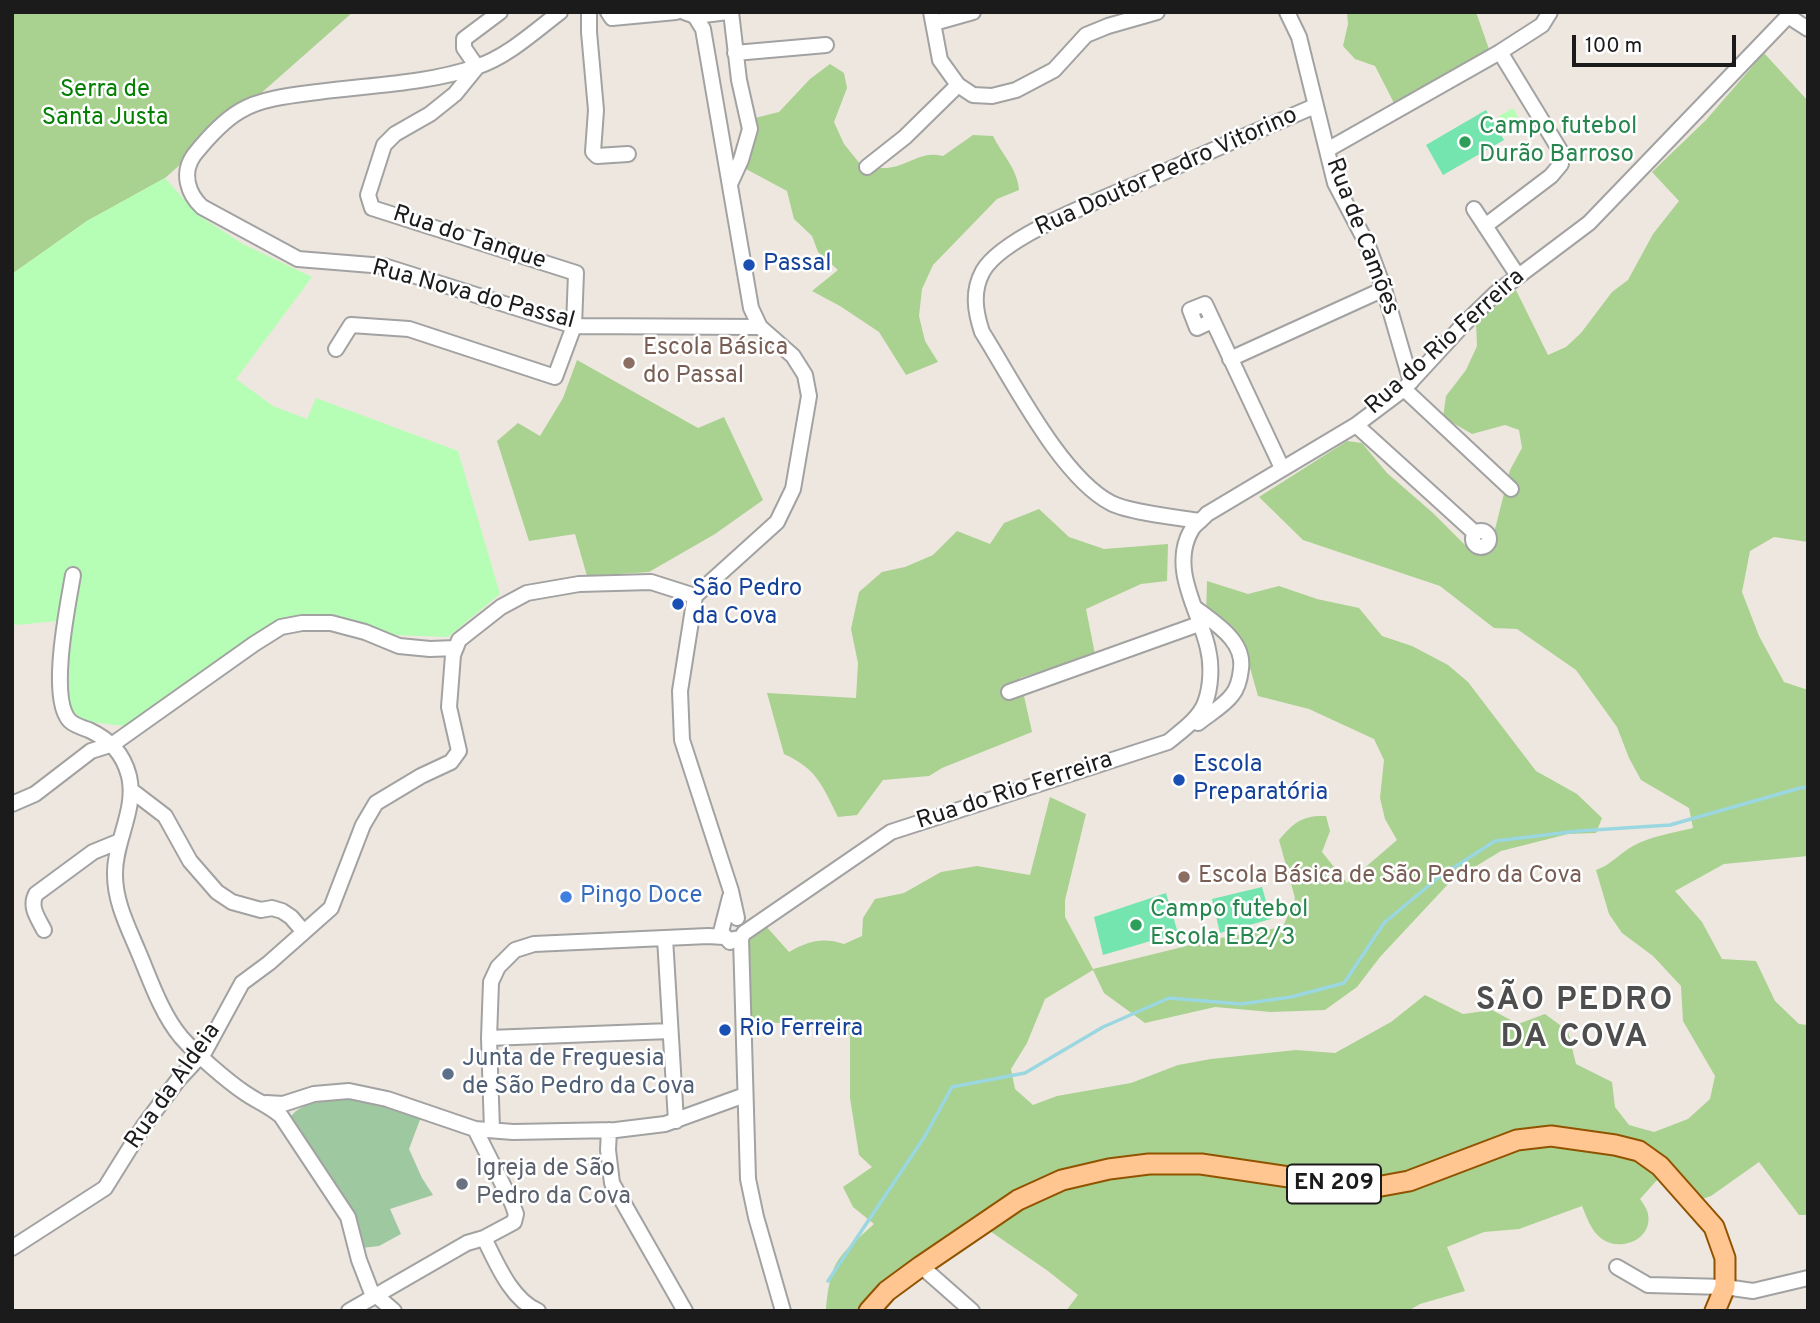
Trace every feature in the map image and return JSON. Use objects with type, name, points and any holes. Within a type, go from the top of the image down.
[{"type":"main road","name":"EN 209","points":[[869,1311],[887,1291],[1018,1200],[1062,1180],[1109,1169],[1149,1164],[1201,1164],[1350,1186],[1376,1187],[1409,1181],[1517,1140],[1551,1136],[1639,1151],[1660,1166],[1714,1227],[1725,1258],[1725,1287],[1714,1311]]},
{"type":"street","points":[[477,67],[464,48],[464,38],[500,12]]},
{"type":"street","name":"Rua Nova do Passal","points":[[560,12],[497,59],[477,67],[448,75],[281,97],[240,110],[205,142],[190,161],[187,176],[190,192],[202,208],[298,259],[384,266],[574,326],[760,327]]},
{"type":"street","points":[[589,12],[596,110],[593,152],[597,156],[628,154]]},
{"type":"street","points":[[608,12],[612,18],[676,12]]},
{"type":"street","points":[[689,14],[729,12],[750,129],[741,160],[730,184]]},
{"type":"street","points":[[973,12],[932,18],[940,60],[958,85],[973,95],[992,96],[1016,90],[1054,70],[1086,35],[1157,12]]},
{"type":"street","name":"Rua de Camões","points":[[1287,12],[1299,37],[1335,183],[1367,246],[1384,289],[1408,385]]},
{"type":"street","points":[[1327,150],[1500,52],[1542,25],[1550,12]]},
{"type":"street","points":[[689,14],[703,29],[751,308],[760,327],[793,356],[805,376],[809,396],[793,489],[777,522],[695,596],[680,691],[682,740],[731,891],[733,929],[740,962],[748,1179],[756,1217],[785,1310]]},
{"type":"street","points":[[1790,14],[1808,29]]},
{"type":"street","name":"Rua do Rio Ferreira","points":[[665,938],[708,936],[733,929],[775,910],[891,832],[1168,742],[1192,721],[1205,705],[1211,674],[1208,649],[1184,570],[1186,548],[1192,529],[1200,521],[1282,468],[1356,425],[1408,385],[1496,293],[1589,223],[1790,14]]},
{"type":"street","points":[[735,53],[826,45]]},
{"type":"street","points":[[1485,226],[1551,176],[1561,164],[1561,152],[1500,52]]},
{"type":"street","name":"Rua do Tanque","points":[[477,67],[455,94],[430,114],[395,134],[384,145],[368,195],[372,208],[576,273],[574,326]]},
{"type":"street","points":[[867,167],[905,137],[958,85]]},
{"type":"street","name":"Rua Doutor Pedro Vitorino","points":[[1200,521],[1113,505],[1087,488],[1057,452],[982,332],[975,311],[976,290],[983,271],[995,257],[1015,242],[1071,212],[1315,106]]},
{"type":"street","points":[[1474,209],[1518,276]]},
{"type":"street","points":[[1230,359],[1384,289]]},
{"type":"street","points":[[1212,321],[1282,468]]},
{"type":"street","points":[[336,349],[351,325],[409,329],[555,377],[574,326]]},
{"type":"street","points":[[1408,385],[1511,489]]},
{"type":"street","points":[[1356,425],[1475,533]]},
{"type":"street","points":[[73,575],[59,671],[61,706],[70,722],[113,744],[128,774],[131,790],[114,877],[120,905],[168,1017],[181,1037],[202,1056],[246,1093],[266,1103],[281,1116],[348,1217],[359,1260],[371,1291],[394,1311]]},
{"type":"street","points":[[12,804],[34,794],[91,751],[113,744],[281,627],[302,622],[331,623],[365,632],[399,646],[456,648],[459,640],[501,607],[527,593],[579,584],[651,582],[695,596]]},
{"type":"street","points":[[1168,742],[1188,731],[1232,695],[1240,680],[1242,662],[1238,647],[1224,631],[1193,606]]},
{"type":"street","points":[[1009,692],[1199,624]]},
{"type":"street","points":[[1208,649],[1216,640],[1223,639],[1238,647]]},
{"type":"street","name":"Rua da Aldeia","points":[[12,1248],[106,1188],[143,1127],[178,1080],[202,1056],[242,983],[269,963],[331,908],[363,825],[376,803],[421,776],[451,762],[459,751],[449,706],[456,648]]},
{"type":"street","points":[[131,790],[165,816],[184,852],[216,892],[232,902],[261,910],[272,908],[282,911],[304,932]]},
{"type":"street","points":[[44,930],[33,908],[36,894],[93,852],[120,841]]},
{"type":"street","points":[[492,1130],[489,1038],[491,982],[498,967],[515,950],[534,944],[665,938],[676,1121]]},
{"type":"street","points":[[489,1038],[670,1031]]},
{"type":"street","points":[[266,1103],[283,1104],[314,1094],[349,1091],[387,1099],[475,1129],[513,1132],[609,1130],[676,1121],[745,1096]]},
{"type":"street","points":[[349,1311],[467,1243],[484,1238],[514,1222],[516,1214],[475,1129]]},
{"type":"street","points":[[609,1130],[608,1150],[612,1183],[685,1311]]},
{"type":"street","points":[[484,1238],[498,1267],[513,1289],[528,1306],[538,1311]]},
{"type":"street","points":[[921,1266],[972,1311]]},
{"type":"street","points":[[1617,1267],[1647,1285],[1753,1290],[1808,1278]]},
{"type":"green space","name":"Serra de Santa Justa","points":[[12,12],[353,12],[165,178],[87,221],[12,274]]},
{"type":"green space","points":[[1347,12],[1476,12],[1490,52],[1395,105],[1375,66],[1355,59],[1343,46],[1348,24]]},
{"type":"green space","points":[[1764,53],[1808,101],[1808,542],[1774,537],[1750,551],[1742,592],[1759,636],[1784,682],[1808,690],[1808,856],[1724,864],[1675,891],[1702,922],[1722,959],[1756,961],[1775,1001],[1799,1024],[1808,1025],[1808,1215],[1799,1215],[1759,1162],[1711,1196],[1699,1200],[1666,1170],[1640,1199],[1647,1212],[1648,1223],[1645,1231],[1634,1241],[1617,1244],[1602,1239],[1592,1228],[1582,1206],[1519,1229],[1484,1232],[1447,1247],[1465,1291],[1420,1304],[1408,1311],[1066,1311],[1078,1295],[974,1220],[886,1281],[861,1311],[826,1309],[831,1279],[838,1260],[874,1224],[853,1207],[843,1187],[872,1167],[859,1155],[850,1098],[850,1035],[796,1024],[750,1021],[745,944],[750,936],[765,925],[789,952],[816,941],[844,944],[862,936],[863,918],[875,899],[904,893],[941,872],[977,866],[1030,875],[1050,797],[1086,814],[1065,900],[1065,917],[1093,969],[1215,939],[1283,927],[1295,898],[1279,840],[1294,824],[1305,818],[1326,816],[1330,831],[1322,852],[1347,883],[1397,840],[1385,819],[1380,798],[1384,760],[1374,739],[1309,709],[1258,696],[1240,644],[1206,617],[1207,581],[1248,594],[1279,586],[1317,599],[1359,608],[1382,636],[1412,646],[1448,665],[1468,682],[1536,771],[1577,794],[1602,818],[1596,833],[1568,834],[1501,851],[1450,882],[1380,957],[1357,987],[1325,1010],[1271,1012],[1215,1007],[1145,1023],[1104,993],[1093,970],[1045,999],[1027,1043],[1011,1069],[1015,1089],[1033,1105],[1057,1096],[1131,1083],[1178,1065],[1211,1059],[1296,1050],[1335,1053],[1391,1022],[1425,995],[1463,1014],[1492,1010],[1518,1024],[1545,1014],[1568,1031],[1576,1064],[1612,1082],[1615,1107],[1629,1125],[1654,1132],[1688,1119],[1710,1099],[1715,1076],[1683,1021],[1681,986],[1653,956],[1622,933],[1609,914],[1596,870],[1640,843],[1693,828],[1689,808],[1641,780],[1617,727],[1576,670],[1517,629],[1494,628],[1440,586],[1303,540],[1259,497],[1347,441],[1362,443],[1387,473],[1468,548],[1477,550],[1494,533],[1510,470],[1522,448],[1519,430],[1505,425],[1472,434],[1443,417],[1446,396],[1466,370],[1477,346],[1476,322],[1516,290],[1548,355],[1566,347],[1581,333],[1612,292],[1628,280],[1653,234],[1679,201],[1652,172],[1706,120]]},
{"type":"green space","points":[[830,64],[844,73],[847,88],[834,122],[844,144],[861,165],[895,167],[926,156],[943,156],[973,135],[993,136],[1013,169],[1018,183],[1019,190],[997,199],[933,265],[922,289],[919,316],[925,341],[938,362],[906,375],[879,332],[812,291],[838,270],[818,252],[812,236],[794,219],[787,191],[746,169],[751,147],[751,119],[779,112],[810,79]]},
{"type":"green space","points":[[1513,108],[1521,123],[1507,132],[1499,116]]},
{"type":"green space","name":"Campo futebol Durão Barroso","points":[[1486,110],[1504,140],[1443,175],[1426,145]]},
{"type":"green space","points":[[165,178],[198,215],[243,244],[312,277],[236,379],[273,406],[307,419],[316,398],[458,451],[500,594],[448,637],[393,635],[321,616],[280,618],[125,726],[86,720],[71,707],[66,672],[73,628],[58,621],[16,625],[12,623],[12,274],[87,221]]},
{"type":"green space","points":[[577,360],[698,428],[724,417],[763,500],[715,534],[649,572],[587,576],[575,534],[529,541],[497,441],[518,423],[540,436],[563,398]]},
{"type":"green space","points":[[1039,509],[1069,537],[1104,549],[1168,544],[1167,581],[1141,584],[1086,609],[1095,654],[1020,678],[1032,732],[942,768],[929,776],[883,780],[857,815],[838,817],[823,787],[811,772],[784,754],[767,693],[856,698],[858,663],[851,629],[859,592],[882,572],[905,567],[933,555],[957,531],[990,544],[1004,523]]},
{"type":"green space","points":[[1262,887],[1271,919],[1220,933],[1212,899]]},
{"type":"green space","name":"Campo futebol Escola EB2/3","points":[[1166,893],[1178,933],[1103,955],[1094,917]]},
{"type":"green space","points":[[341,1099],[364,1101],[421,1117],[409,1149],[433,1195],[390,1209],[401,1234],[379,1246],[362,1248],[290,1119],[298,1109],[305,1106]]},
{"type":"waterway","points":[[828,1281],[925,1136],[952,1087],[1025,1073],[1103,1027],[1169,998],[1241,1004],[1291,997],[1344,983],[1384,923],[1439,877],[1495,841],[1578,831],[1670,825],[1808,787]]},
{"type":"place","name":"Campo futebol Durão Barroso","points":[[1465,142]]},
{"type":"place","name":"Passal","points":[[749,265]]},
{"type":"place","name":"Escola Básica do Passal","points":[[629,363]]},
{"type":"place","name":"São Pedro da Cova","points":[[678,604]]},
{"type":"place","name":"Escola Preparatória","points":[[1179,780]]},
{"type":"place","name":"Escola Básica de São Pedro da Cova","points":[[1184,877]]},
{"type":"place","name":"Pingo Doce","points":[[566,897]]},
{"type":"place","name":"Campo futebol Escola EB2/3","points":[[1136,925]]},
{"type":"place","name":"Rio Ferreira","points":[[725,1030]]},
{"type":"place","name":"Junta de Freguesia de São Pedro da Cova","points":[[448,1074]]},
{"type":"place","name":"Igreja de São Pedro da Cova","points":[[462,1184]]},
{"type":"district","name":"SÃO PEDRO DA COVA","points":[[1575,1022]]}]
